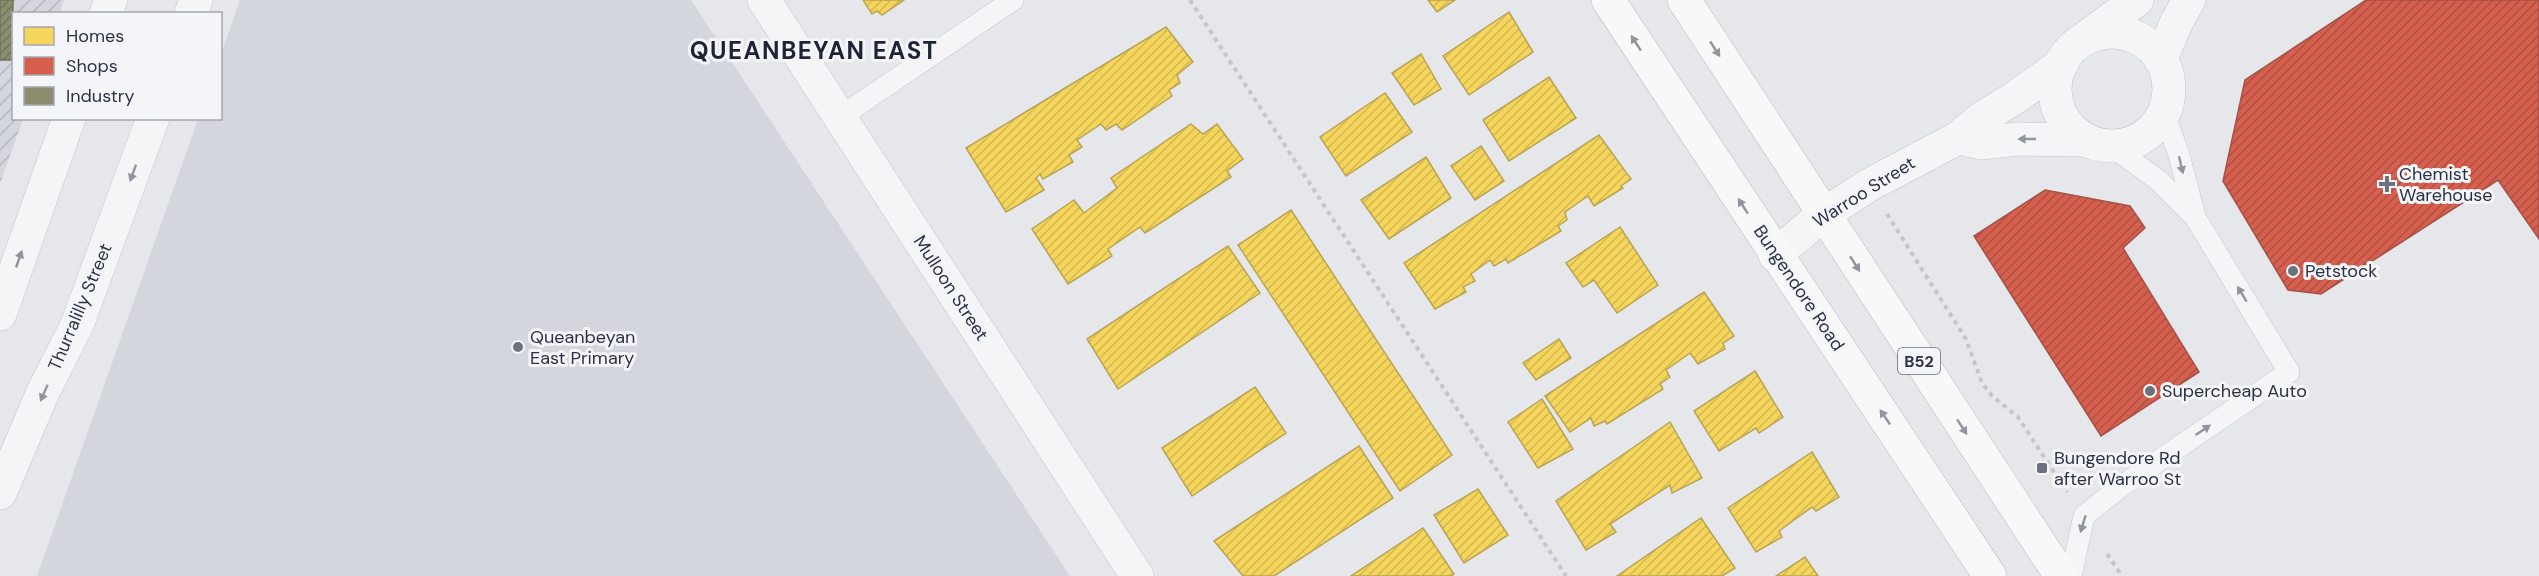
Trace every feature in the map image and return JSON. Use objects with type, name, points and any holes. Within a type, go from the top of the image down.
[{"type":"highway","name":"Bungendore Road","points":[[1608,0],[1990,576]]},
{"type":"highway","name":"B52","points":[[1684,0],[2061,576]]},
{"type":"street","name":"Mulloon Street","points":[[764,0],[1137,576]]},
{"type":"street","points":[[2098,143],[2071,129],[2061,113],[2056,97],[2056,80],[2062,63],[2071,50],[2137,0]]},
{"type":"street","points":[[2161,59],[2176,23],[2189,0]]},
{"type":"street","points":[[1958,138],[1981,143],[2018,139],[2121,146],[2145,138],[2164,113],[2169,95],[2168,76],[2161,59],[2149,45],[2133,36],[2117,32],[2100,33],[2084,39]]},
{"type":"street","name":"Warroo Street","points":[[1775,255],[1823,215],[1869,185],[1958,138],[1982,118],[2016,97],[2062,63]]},
{"type":"street","points":[[0,314],[68,120]]},
{"type":"street","name":"Thurralilly Street","points":[[0,493],[44,392],[77,325],[152,120]]},
{"type":"lane","points":[[840,117],[1013,0]]},
{"type":"lane","points":[[2164,113],[2179,155],[2195,217]]},
{"type":"lane","points":[[2071,576],[2084,516],[2120,487],[2289,372],[2195,217],[2158,180],[2098,143]]},
{"type":"path","points":[[1191,0],[1566,576]]},
{"type":"path","points":[[1869,185],[1966,339],[1982,383],[1992,396],[2018,417],[2070,496]]},
{"type":"shaded area","points":[[0,0],[64,0],[60,12],[12,12],[12,120],[23,120],[0,184]]},
{"type":"shaded area","name":"Queanbeyan East Primary","points":[[240,0],[691,0],[1070,576],[37,576],[198,120],[222,120],[222,51]]},
{"type":"building: Homes","points":[[863,0],[904,0],[882,15],[877,11],[872,14]]},
{"type":"building: Homes","points":[[1428,0],[1455,0],[1437,12]]},
{"type":"building: Homes","points":[[1509,12],[1533,52],[1469,95],[1443,56]]},
{"type":"building: Homes","points":[[1166,27],[1193,62],[1177,75],[1180,83],[1169,90],[1172,96],[1122,130],[1116,124],[1106,130],[1101,124],[1077,140],[1082,147],[1069,155],[1073,162],[1043,179],[1040,174],[1036,178],[1044,190],[1006,212],[966,148]]},
{"type":"building: Homes","points":[[1421,54],[1441,89],[1414,105],[1392,73]]},
{"type":"building: Homes","points":[[1549,77],[1576,118],[1509,161],[1483,120]]},
{"type":"building: Homes","points":[[1385,93],[1412,132],[1346,176],[1320,137]]},
{"type":"building: Homes","points":[[1191,124],[1203,134],[1217,124],[1243,159],[1227,171],[1231,177],[1145,233],[1140,227],[1108,249],[1112,256],[1068,284],[1032,229],[1074,200],[1084,213],[1117,188],[1111,178]]},
{"type":"building: Homes","points":[[1599,135],[1631,179],[1621,186],[1623,188],[1594,206],[1588,196],[1565,212],[1567,220],[1558,226],[1561,231],[1508,263],[1506,259],[1494,266],[1490,260],[1471,274],[1475,281],[1463,287],[1466,292],[1435,309],[1404,263]]},
{"type":"building: Homes","points":[[1481,146],[1504,181],[1475,200],[1451,166]]},
{"type":"building: Homes","points":[[1426,157],[1451,198],[1389,239],[1361,200]]},
{"type":"building: Homes","points":[[1291,210],[1452,455],[1400,491],[1238,245]]},
{"type":"building: Homes","points":[[1620,227],[1658,285],[1617,313],[1594,280],[1583,287],[1566,263]]},
{"type":"building: Homes","points":[[1228,246],[1260,293],[1118,389],[1087,339]]},
{"type":"building: Homes","points":[[1704,292],[1734,336],[1723,343],[1725,349],[1698,364],[1690,353],[1666,370],[1670,377],[1660,384],[1663,389],[1607,424],[1605,421],[1594,426],[1591,418],[1570,432],[1545,396]]},
{"type":"building: Homes","points":[[1559,339],[1571,358],[1536,380],[1523,363]]},
{"type":"building: Homes","points":[[1755,371],[1783,417],[1759,433],[1756,428],[1719,451],[1694,411]]},
{"type":"building: Homes","points":[[1255,387],[1286,433],[1192,496],[1162,448]]},
{"type":"building: Homes","points":[[1542,399],[1573,449],[1538,468],[1508,422]]},
{"type":"building: Homes","points":[[1670,422],[1702,478],[1672,493],[1670,485],[1610,524],[1616,532],[1586,550],[1556,501]]},
{"type":"building: Homes","points":[[1359,446],[1393,498],[1274,576],[1243,576],[1214,541]]},
{"type":"building: Homes","points":[[1812,452],[1839,497],[1816,511],[1812,507],[1779,531],[1782,537],[1756,552],[1728,508]]},
{"type":"building: Homes","points":[[1478,489],[1508,535],[1464,563],[1434,515]]},
{"type":"building: Homes","points":[[1701,518],[1735,568],[1722,576],[1617,576]]},
{"type":"building: Homes","points":[[1423,528],[1454,574],[1451,576],[1351,576]]},
{"type":"building: Homes","points":[[1805,557],[1818,576],[1776,576]]},
{"type":"building: Shops","points":[[2366,0],[2539,0],[2539,239],[2498,180],[2321,294],[2288,290],[2223,181],[2245,80]]},
{"type":"building: Shops","points":[[2045,190],[2130,206],[2145,228],[2123,248],[2199,372],[2101,436],[1974,236]]},
{"type":"building: Industry","points":[[0,0],[13,0],[12,60],[0,60]]},
{"type":"place","name":"Chemist Warehouse","points":[[2387,184]]},
{"type":"place","name":"Petstock","points":[[2293,271]]},
{"type":"place","name":"Queanbeyan East Primary","points":[[518,347]]},
{"type":"place","name":"Supercheap Auto","points":[[2150,391]]},
{"type":"place","name":"Bungendore Rd after Warroo St","points":[[2042,468]]},
{"type":"district","name":"QUEANBEYAN EAST","points":[[814,50]]}]
